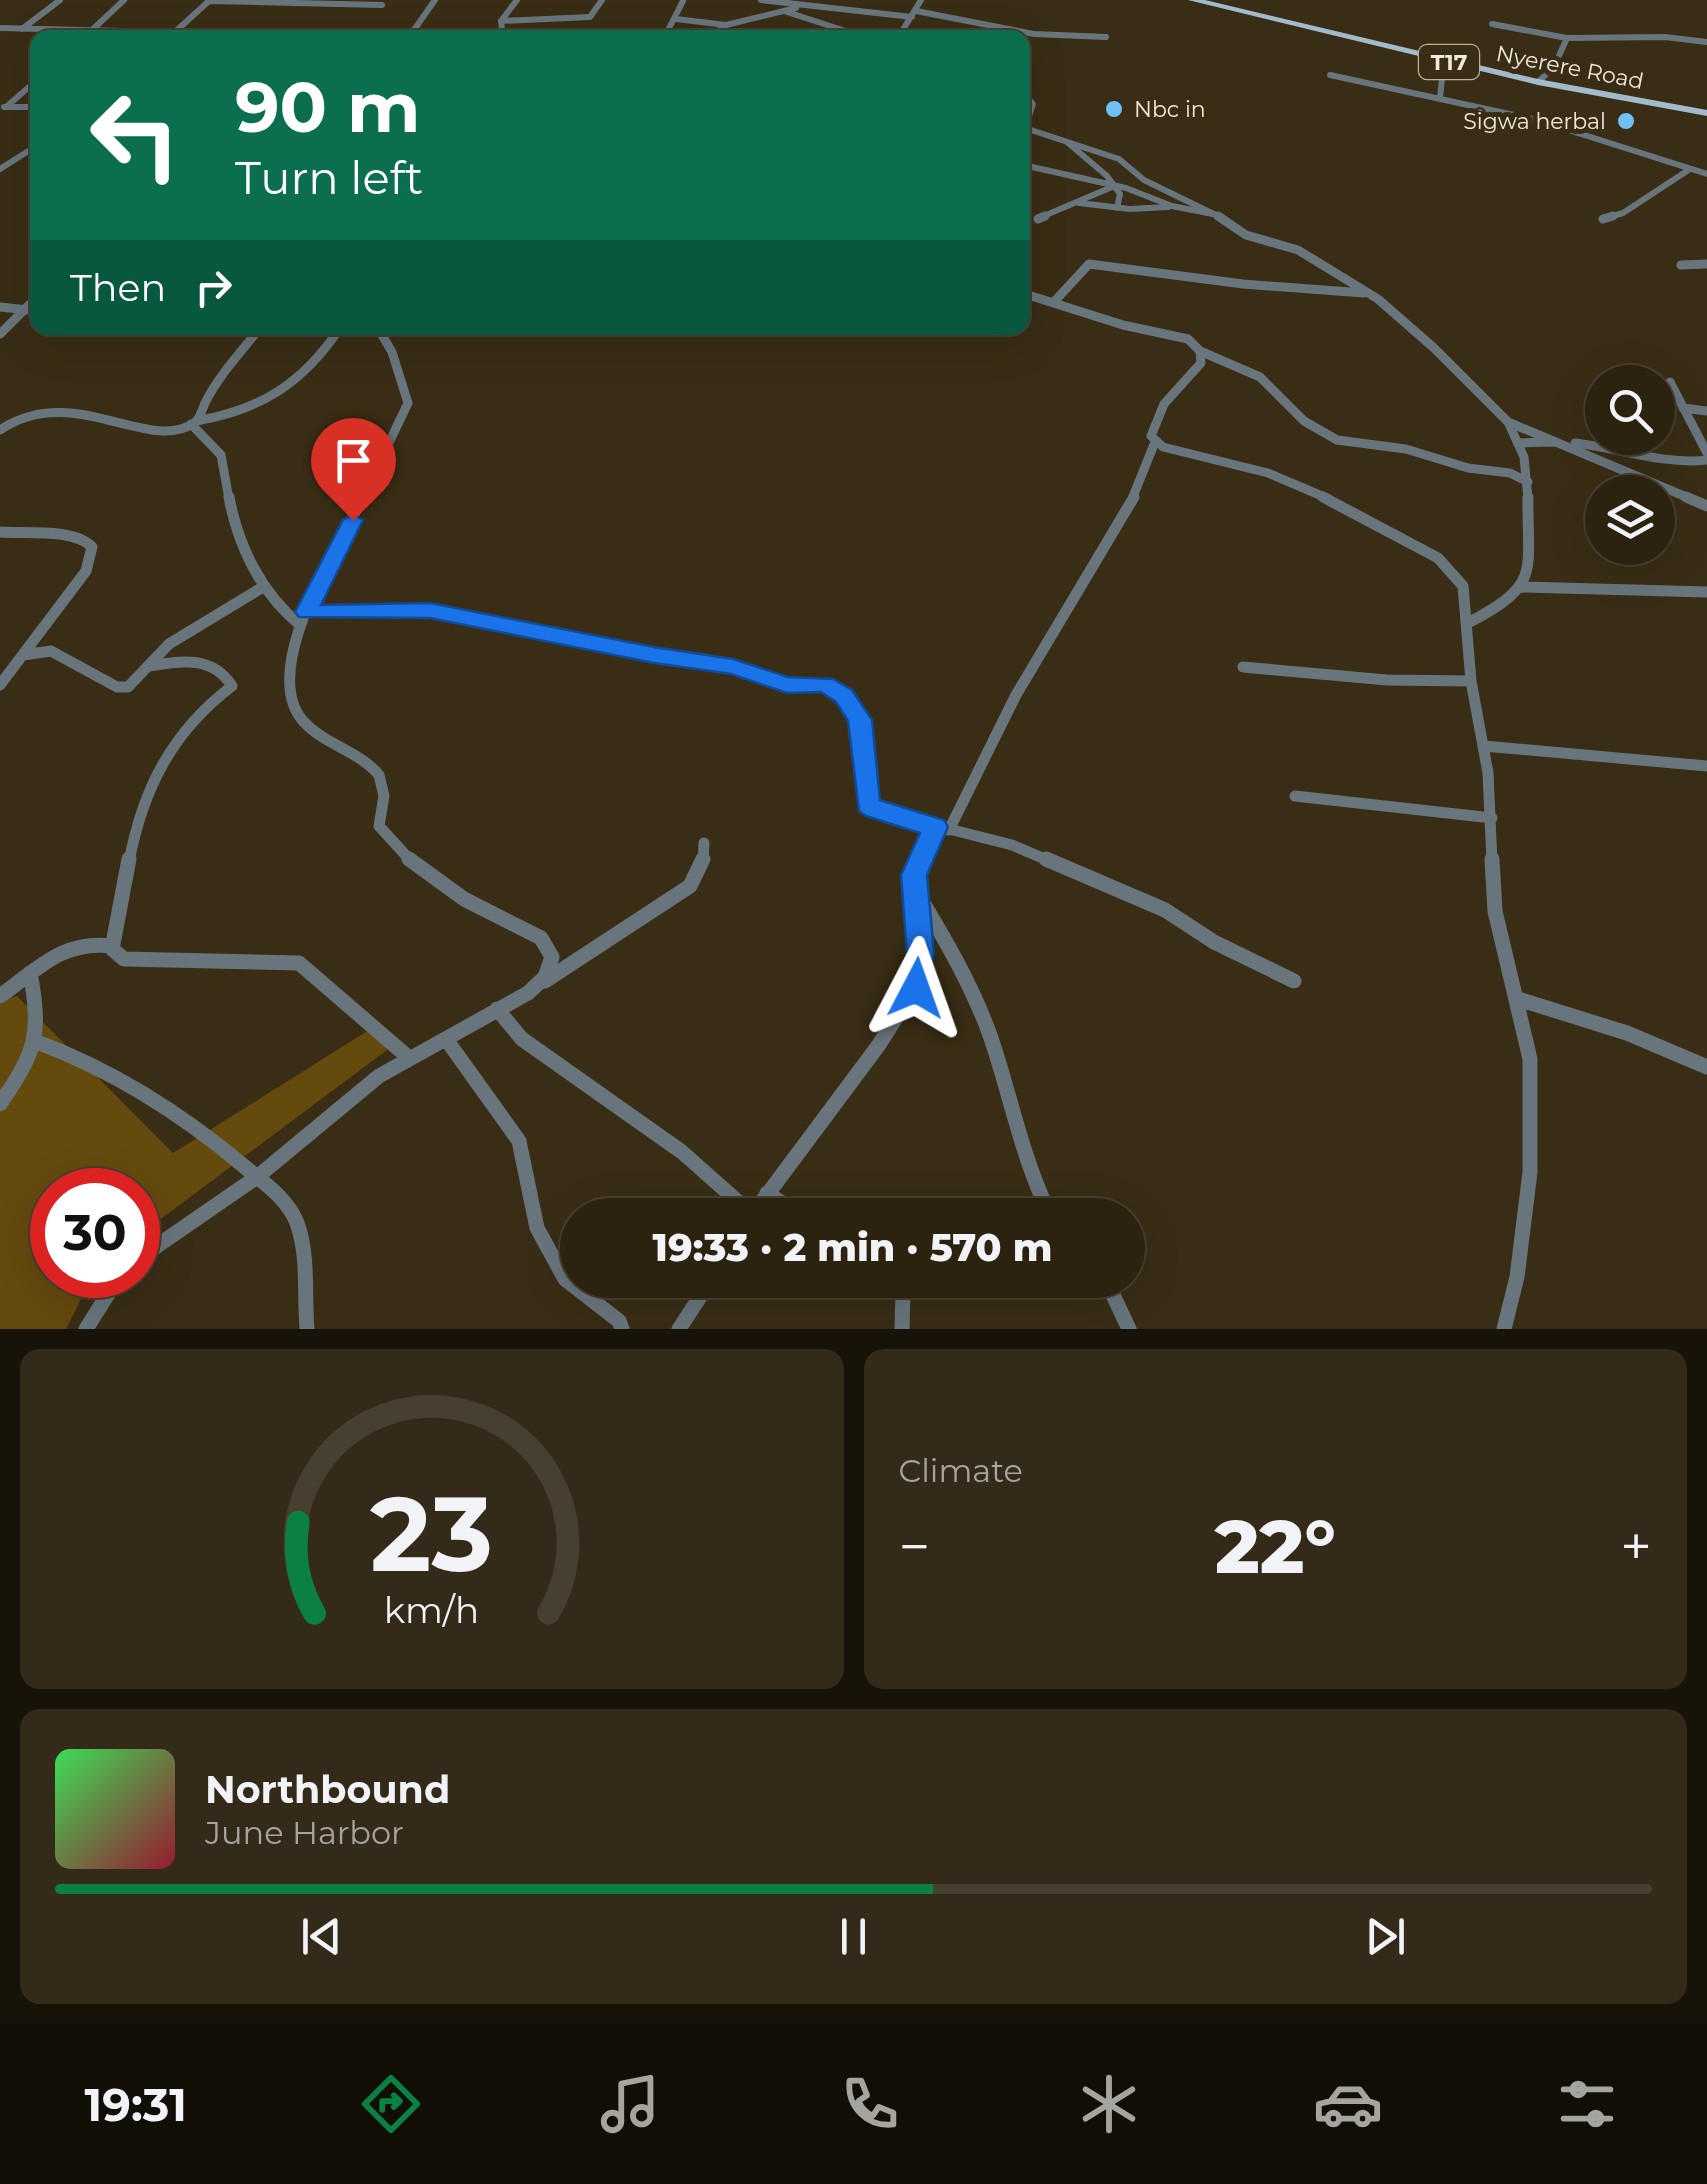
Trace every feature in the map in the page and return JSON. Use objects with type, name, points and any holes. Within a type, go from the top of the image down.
[{"type":"main road","name":"Nyerere Road","points":[[1193,0],[1538,82],[1707,114]]},
{"type":"street","points":[[22,29],[60,0]]},
{"type":"street","points":[[0,28],[92,30],[124,0]]},
{"type":"street","points":[[178,30],[210,0],[382,5]]},
{"type":"street","points":[[417,30],[435,0]]},
{"type":"street","points":[[502,30],[501,21],[516,0]]},
{"type":"street","points":[[501,21],[590,16],[602,0]]},
{"type":"street","points":[[761,0],[975,20],[986,28],[999,30]]},
{"type":"street","points":[[903,30],[921,0]]},
{"type":"street","points":[[669,30],[683,1]]},
{"type":"street","points":[[718,30],[807,6]]},
{"type":"street","points":[[784,11],[842,30]]},
{"type":"street","points":[[676,19],[726,25]]},
{"type":"street","points":[[1492,24],[1567,38],[1682,38],[1707,42]]},
{"type":"street","points":[[1030,35],[1106,37]]},
{"type":"street","points":[[1538,82],[1554,66],[1567,38]]},
{"type":"street","points":[[1440,98],[1442,79],[1457,64]]},
{"type":"street","points":[[1330,75],[1536,120],[1707,174]]},
{"type":"street","points":[[3,107],[30,85]]},
{"type":"street","points":[[3,107],[30,107]]},
{"type":"street","points":[[1030,130],[1119,159],[1144,180],[1217,215],[1246,235],[1298,250],[1370,294],[1434,348],[1508,422],[1519,442],[1528,482],[1527,573],[1521,588],[1508,602],[1468,623]]},
{"type":"street","points":[[1067,142],[1075,153],[1108,172],[1120,194],[1117,208]]},
{"type":"street","points":[[0,169],[30,150]]},
{"type":"street","points":[[1030,166],[1217,215]]},
{"type":"street","points":[[1603,219],[1623,213],[1690,168]]},
{"type":"street","points":[[1038,219],[1115,186]]},
{"type":"street","points":[[1079,203],[1117,208],[1178,207]]},
{"type":"street","points":[[1052,302],[1088,264],[1242,284],[1370,294]]},
{"type":"street","points":[[1681,264],[1707,264]]},
{"type":"street","points":[[1030,295],[1123,325],[1188,339],[1200,350],[1260,378],[1304,421],[1337,440],[1406,449],[1468,468],[1510,473],[1528,482]]},
{"type":"street","points":[[0,334],[30,302]]},
{"type":"street","points":[[0,306],[30,310]]},
{"type":"street","points":[[193,423],[255,335]]},
{"type":"street","points":[[0,420],[43,410],[166,430],[245,411],[292,386],[318,363],[336,335]]},
{"type":"street","points":[[385,335],[390,340],[399,386],[408,403],[303,619],[289,658],[294,710],[312,734],[370,766],[381,777],[384,791],[379,826],[390,841],[456,892],[546,944],[550,967],[546,981]]},
{"type":"street","points":[[1200,350],[1199,367],[1178,382],[1156,416],[1151,436],[1155,442],[1163,448],[1268,473],[1341,504],[1438,558],[1459,579],[1466,596],[1471,681],[1484,746],[1492,818],[1494,911],[1530,1058],[1530,1172],[1516,1277],[1504,1329]]},
{"type":"street","points":[[1519,442],[1618,448],[1681,463],[1707,456],[1675,392]]},
{"type":"street","points":[[1683,408],[1707,411]]},
{"type":"street","points":[[0,430],[14,418]]},
{"type":"street","points":[[1508,422],[1566,443],[1707,506]]},
{"type":"street","points":[[193,423],[221,454],[232,508],[263,586],[274,604],[303,619],[430,611],[733,667],[787,685],[832,686],[860,720],[868,804],[874,810],[1012,845],[1165,910],[1214,942],[1294,981]]},
{"type":"street","points":[[764,1198],[878,1046],[916,988],[920,954],[914,888],[917,862],[942,828],[1136,494],[1155,442]]},
{"type":"street","points":[[0,532],[65,536],[87,541],[92,547],[86,571],[3,679]]},
{"type":"street","points":[[24,655],[51,651],[123,688],[181,635],[263,586]]},
{"type":"street","points":[[1521,588],[1707,592]]},
{"type":"street","points":[[148,666],[201,660],[215,666],[232,686],[190,722],[139,810],[112,946],[116,955],[139,962],[299,963],[408,1057]]},
{"type":"street","points":[[1242,668],[1387,680],[1471,681]]},
{"type":"street","points":[[1484,746],[1707,766]]},
{"type":"street","points":[[1296,796],[1492,818]]},
{"type":"street","points":[[160,1243],[256,1177],[351,1098],[408,1057],[546,981],[690,886],[703,861],[704,843]]},
{"type":"street","points":[[914,888],[972,992],[990,1036],[1041,1198]]},
{"type":"street","points":[[0,996],[74,944],[112,946]]},
{"type":"street","points":[[0,1104],[37,1042],[41,1025],[30,972]]},
{"type":"street","points":[[1518,998],[1627,1033],[1707,1067]]},
{"type":"street","points":[[497,1009],[522,1040],[682,1152],[733,1198]]},
{"type":"street","points":[[446,1039],[520,1141],[537,1228],[559,1270],[584,1297],[619,1322],[622,1329]]},
{"type":"street","points":[[37,1042],[74,1054],[146,1093],[282,1200],[296,1220],[308,1329]]},
{"type":"street","points":[[767,1193],[774,1198]]},
{"type":"street","points":[[86,1329],[106,1298]]},
{"type":"street","points":[[679,1329],[699,1298]]},
{"type":"street","points":[[902,1329],[903,1298]]},
{"type":"street","points":[[1114,1298],[1129,1329]]},
{"type":"shaded area","points":[[17,996],[173,1153],[377,1025],[395,1044],[160,1220],[160,1168],[30,1168],[30,1298],[82,1298],[66,1329],[0,1329],[0,1001]]},
{"type":"place","name":"Nbc in","points":[[1114,109]]},
{"type":"place","name":"Sigwa herbal","points":[[1626,121]]},
{"type":"route","points":[[353,520],[306,612],[446,613],[684,661],[733,667],[787,685],[832,686],[860,720],[868,804],[874,810],[935,827],[914,875],[920,954],[916,988]]}]
